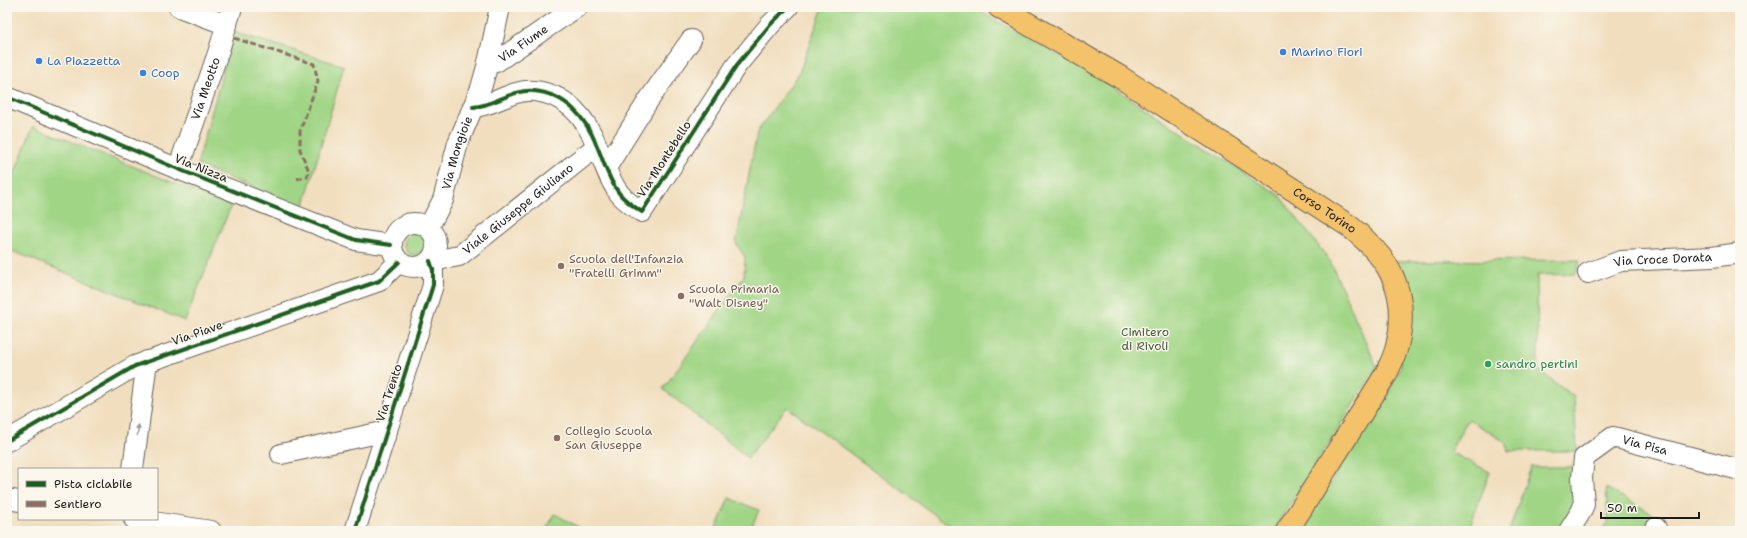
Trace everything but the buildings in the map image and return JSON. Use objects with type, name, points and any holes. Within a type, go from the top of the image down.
[{"type":"main road","name":"Corso Torino","points":[[999,7],[1120,77],[1343,222],[1364,237],[1377,250],[1388,265],[1397,287],[1400,308],[1400,329],[1397,347],[1386,374],[1287,531]]},
{"type":"street","points":[[179,7],[229,16]]},
{"type":"street","name":"Via Mongioie","points":[[428,228],[443,200],[458,143],[473,107],[488,63],[500,7]]},
{"type":"street","name":"Via Fiume","points":[[488,63],[496,62],[577,7]]},
{"type":"street","name":"Via Montebello","points":[[473,107],[483,106],[505,96],[519,92],[534,91],[549,94],[563,100],[572,107],[586,124],[597,146],[610,179],[618,193],[628,203],[642,212],[736,66],[770,25],[788,7]]},
{"type":"street","name":"Via Meotto","points":[[178,169],[229,16]]},
{"type":"street","points":[[606,168],[648,101],[691,40]]},
{"type":"street","name":"Via Nizza","points":[[7,97],[178,169],[395,254]]},
{"type":"street","name":"Viale Giuseppe Giuliano","points":[[431,259],[443,259],[460,256],[597,146]]},
{"type":"street","points":[[408,223],[422,224],[428,228],[435,239],[436,245],[431,259],[417,267],[405,266],[395,254],[396,232],[408,223]]},
{"type":"street","name":"Via Croce Dorata","points":[[1588,273],[1621,261],[1712,257],[1740,253]]},
{"type":"street","name":"Via Piave","points":[[7,441],[134,366],[380,281],[395,254]]},
{"type":"street","name":"Via Trento","points":[[356,531],[433,285],[431,259]]},
{"type":"street","points":[[133,468],[147,361]]},
{"type":"street","name":"Via Trento","points":[[281,454],[387,432]]},
{"type":"street","name":"Via Pisa","points":[[1569,531],[1584,504],[1582,478],[1584,458],[1613,437],[1740,470]]},
{"type":"street","points":[[7,499],[18,501]]},
{"type":"street","points":[[125,531],[126,520]]},
{"type":"street","points":[[140,520],[211,531]]},
{"type":"green space","name":"Cimitero di Rivoli","points":[[823,7],[972,7],[1087,71],[1279,195],[1330,261],[1377,367],[1273,531],[945,531],[949,525],[787,407],[748,458],[663,389],[744,276],[745,257],[736,243],[757,132],[799,73]]},
{"type":"green space","points":[[234,32],[344,66],[303,208],[197,165]]},
{"type":"green space","points":[[33,126],[231,206],[185,321],[7,249],[7,192]]},
{"type":"green space","points":[[411,233],[419,233],[426,240],[426,248],[419,255],[411,255],[404,248],[404,240]]},
{"type":"green space","points":[[1580,260],[1576,274],[1537,275],[1538,370],[1574,397],[1577,451],[1508,451],[1505,442],[1468,419],[1450,452],[1490,472],[1468,531],[1300,531],[1391,387],[1401,367],[1393,261]]},
{"type":"green space","points":[[1531,467],[1576,467],[1578,502],[1560,531],[1509,531]]},
{"type":"green space","points":[[1606,488],[1653,514],[1646,531],[1602,531],[1608,521]]},
{"type":"green space","points":[[729,498],[759,510],[750,531],[715,531]]},
{"type":"green space","points":[[555,514],[585,531],[545,531]]},
{"type":"marked path","points":[[234,38],[314,64],[318,81],[300,131],[300,150],[309,171],[307,177],[296,179]]},
{"type":"cycle path","points":[[473,107],[489,104],[510,95],[526,91],[545,93],[565,102],[581,117],[587,126],[615,188],[621,196],[642,212],[736,66],[770,25],[788,7]]},
{"type":"cycle path","points":[[7,97],[178,169],[356,240],[391,245]]},
{"type":"cycle path","points":[[355,531],[433,285],[433,270],[430,261]]},
{"type":"cycle path","points":[[7,441],[135,366],[379,281],[399,262]]},
{"type":"place","name":"Marino Fiori","points":[[1283,52]]},
{"type":"place","name":"La Piazzetta","points":[[39,61]]},
{"type":"place","name":"Coop","points":[[143,73]]},
{"type":"place","name":"Scuola dell'Infanzia \"Fratelli Grimm\"","points":[[561,266]]},
{"type":"place","name":"Scuola Primaria \"Walt Disney\"","points":[[681,296]]},
{"type":"place","name":"sandro pertini","points":[[1488,364]]},
{"type":"place","name":"Collegio Scuola San Giuseppe","points":[[557,438]]}]
